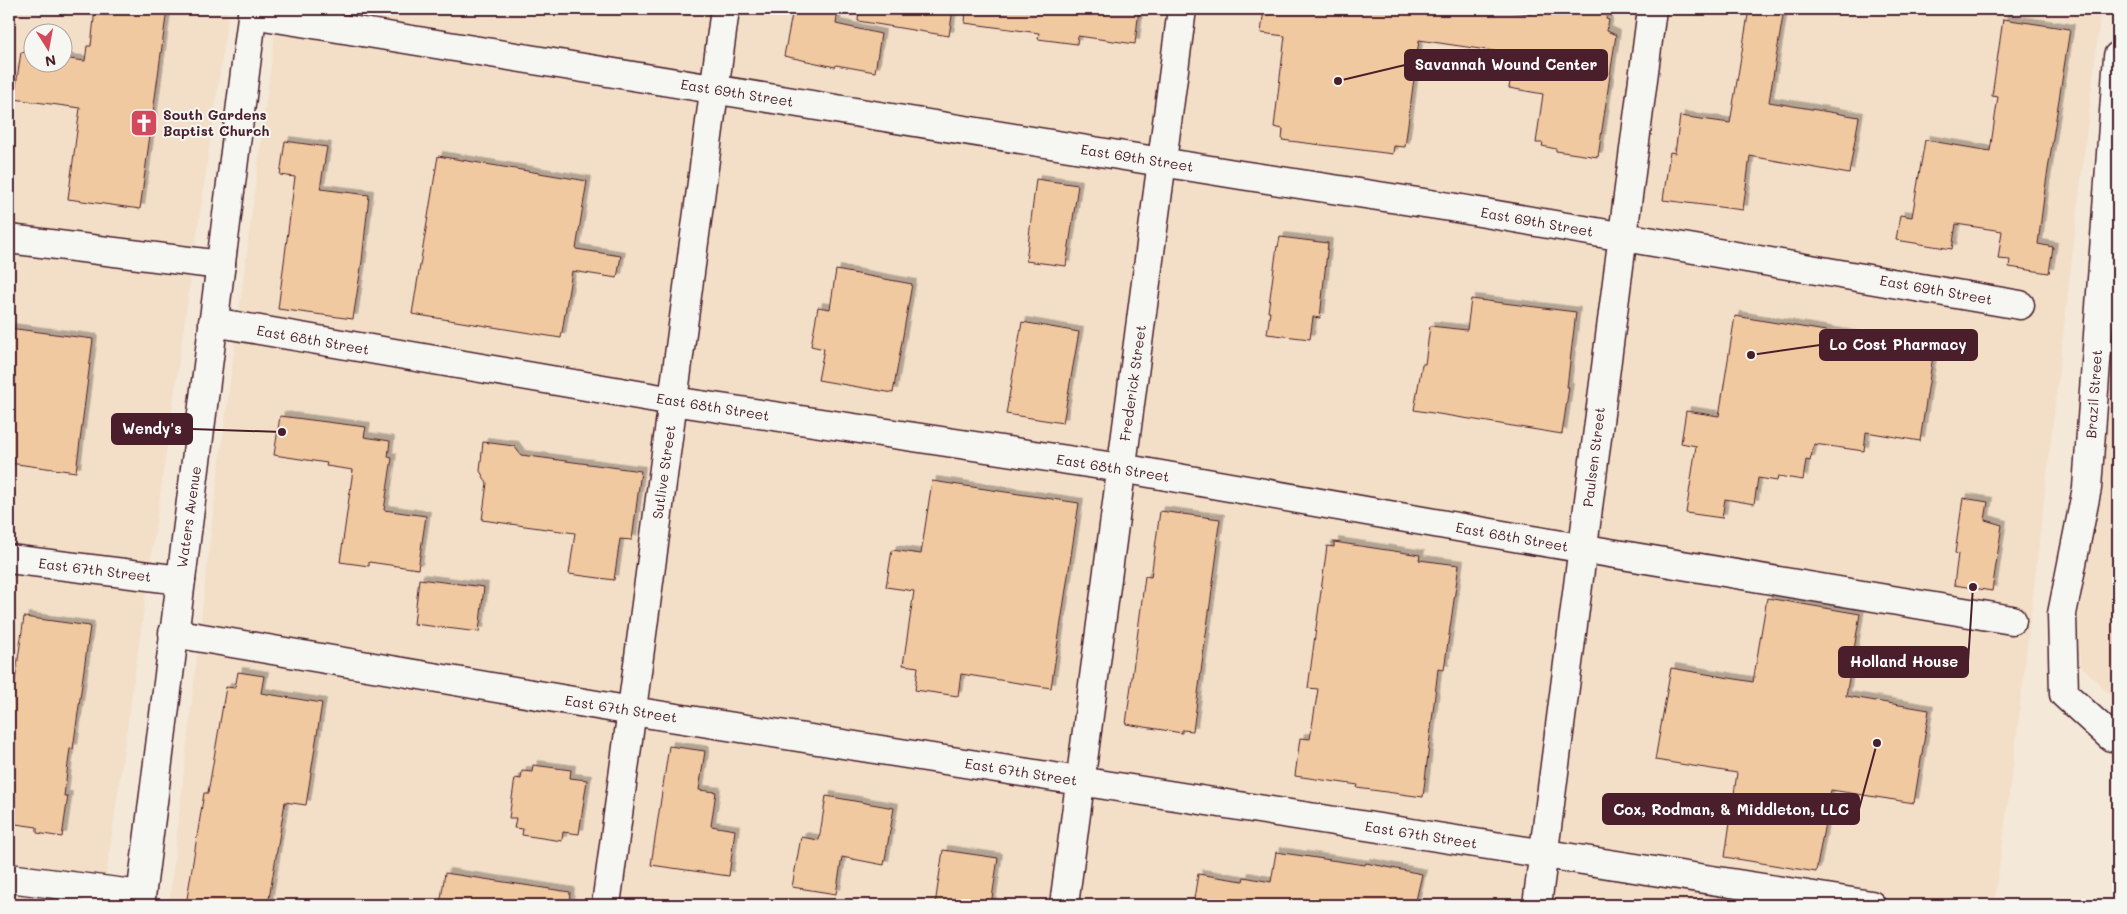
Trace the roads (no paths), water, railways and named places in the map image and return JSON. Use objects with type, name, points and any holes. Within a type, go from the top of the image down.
[{"type":"street","name":"Sutlive Street","points":[[606,905],[725,9]]},
{"type":"street","name":"Frederick Street","points":[[1064,905],[1182,9]]},
{"type":"street","name":"Paulsen Street","points":[[1537,905],[1652,9]]},
{"type":"street","name":"East 69th Street","points":[[253,11],[714,89],[1450,207],[2020,305]]},
{"type":"street","name":"Waters Avenue","points":[[140,900],[253,11]]},
{"type":"street","name":"Brazil Street","points":[[2118,56],[2087,488],[2062,614],[2064,694],[2111,737],[2118,738]]},
{"type":"street","points":[[9,239],[221,265]]},
{"type":"street","name":"East 68th Street","points":[[214,322],[673,401],[1121,468],[2012,620]]},
{"type":"street","name":"East 67th Street","points":[[9,559],[181,580]]},
{"type":"street","name":"East 67th Street","points":[[173,633],[632,711],[1871,905]]},
{"type":"street","points":[[9,878],[140,900]]},
{"type":"place","name":"Savannah Wound Center","points":[[1338,81]]},
{"type":"place","name":"South Gardens Baptist Church","points":[[144,123]]},
{"type":"place","name":"Lo Cost Pharmacy","points":[[1751,355]]},
{"type":"place","name":"Wendy's","points":[[282,432]]},
{"type":"place","name":"Holland House","points":[[1973,587]]},
{"type":"place","name":"Cox, Rodman, & Middleton, LLC","points":[[1877,743]]}]
